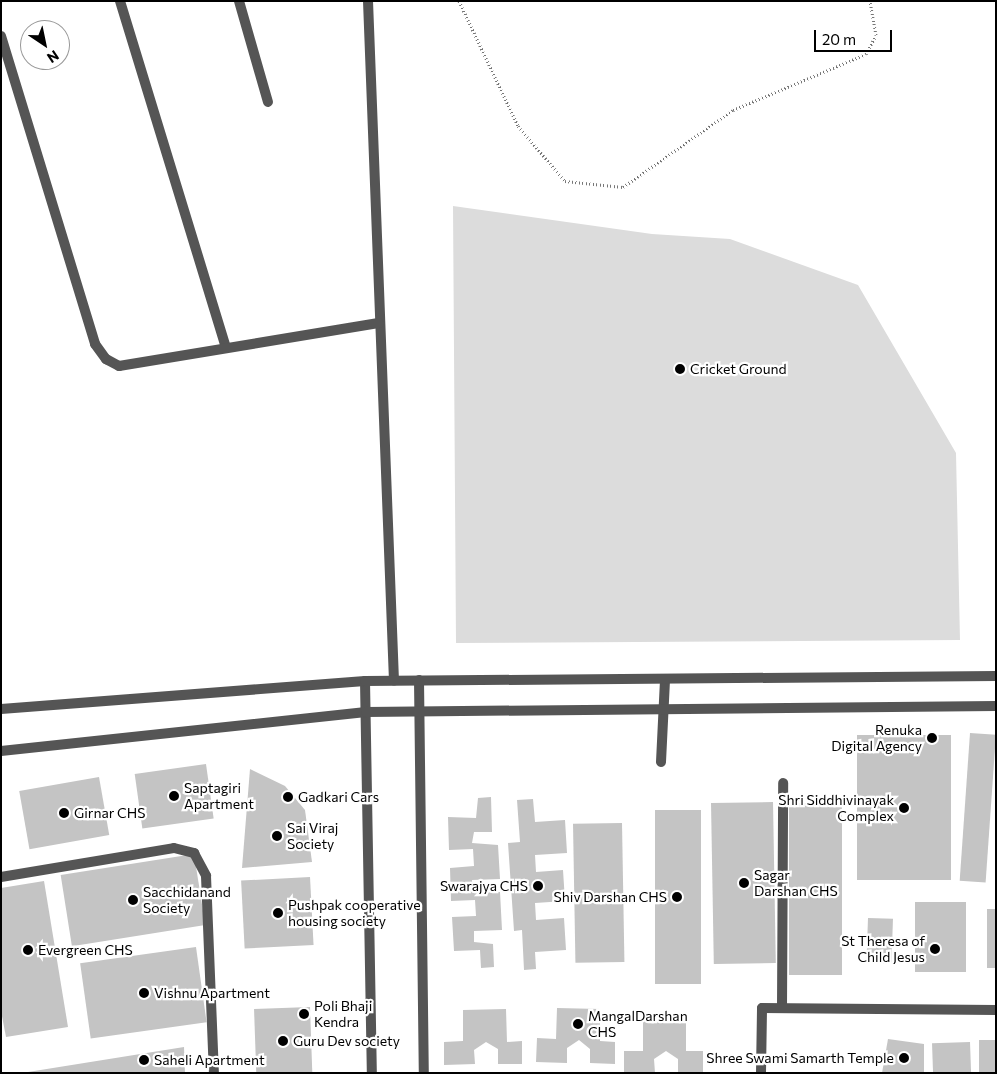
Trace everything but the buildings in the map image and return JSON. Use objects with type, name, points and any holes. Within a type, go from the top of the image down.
[{"type":"street","points":[[120,1],[226,347]]},
{"type":"street","points":[[239,1],[268,102]]},
{"type":"street","points":[[368,1],[378,323],[394,681]]},
{"type":"street","points":[[1,36],[95,344],[106,359],[119,366],[378,323]]},
{"type":"street","points":[[1,710],[366,681],[665,681],[996,676]]},
{"type":"street","points":[[419,680],[424,1073]]},
{"type":"street","points":[[366,681],[372,1073]]},
{"type":"street","points":[[661,762],[665,681]]},
{"type":"street","points":[[1,750],[366,712],[664,711],[996,706]]},
{"type":"street","points":[[782,1008],[783,783]]},
{"type":"street","points":[[1,877],[174,848],[194,853],[206,876],[214,1073]]},
{"type":"street","points":[[761,1073],[762,1008],[996,1010]]},
{"type":"path","points":[[459,1],[518,126],[565,181],[623,188],[733,110],[866,54],[876,35],[870,1]]},
{"type":"shaded area","name":"Cricket Ground","points":[[453,206],[652,234],[730,239],[858,285],[956,453],[960,640],[456,643]]},
{"type":"place","name":"Cricket Ground","points":[[680,369]]},
{"type":"place","name":"Renuka Digital Agency","points":[[932,738]]},
{"type":"place","name":"Saptagiri Apartment","points":[[174,796]]},
{"type":"place","name":"Gadkari Cars","points":[[288,797]]},
{"type":"place","name":"Shri Siddhivinayak Complex","points":[[904,808]]},
{"type":"place","name":"Girnar CHS","points":[[64,813]]},
{"type":"place","name":"Sai Viraj Society","points":[[277,836]]},
{"type":"place","name":"Sagar Darshan CHS","points":[[744,883]]},
{"type":"place","name":"Swarajya CHS","points":[[538,886]]},
{"type":"place","name":"Shiv Darshan CHS","points":[[677,897]]},
{"type":"place","name":"Sacchidanand Society","points":[[133,900]]},
{"type":"place","name":"Pushpak cooperative housing society","points":[[278,913]]},
{"type":"place","name":"St Theresa of Child Jesus","points":[[935,949]]},
{"type":"place","name":"Evergreen CHS","points":[[28,950]]},
{"type":"place","name":"Vishnu Apartment","points":[[144,993]]},
{"type":"place","name":"Poli Bhaji Kendra","points":[[304,1014]]},
{"type":"place","name":"MangalDarshan CHS","points":[[578,1024]]},
{"type":"place","name":"Guru Dev society","points":[[283,1041]]},
{"type":"place","name":"Shree Swami Samarth Temple","points":[[904,1058]]},
{"type":"place","name":"Saheli Apartment","points":[[144,1060]]}]
